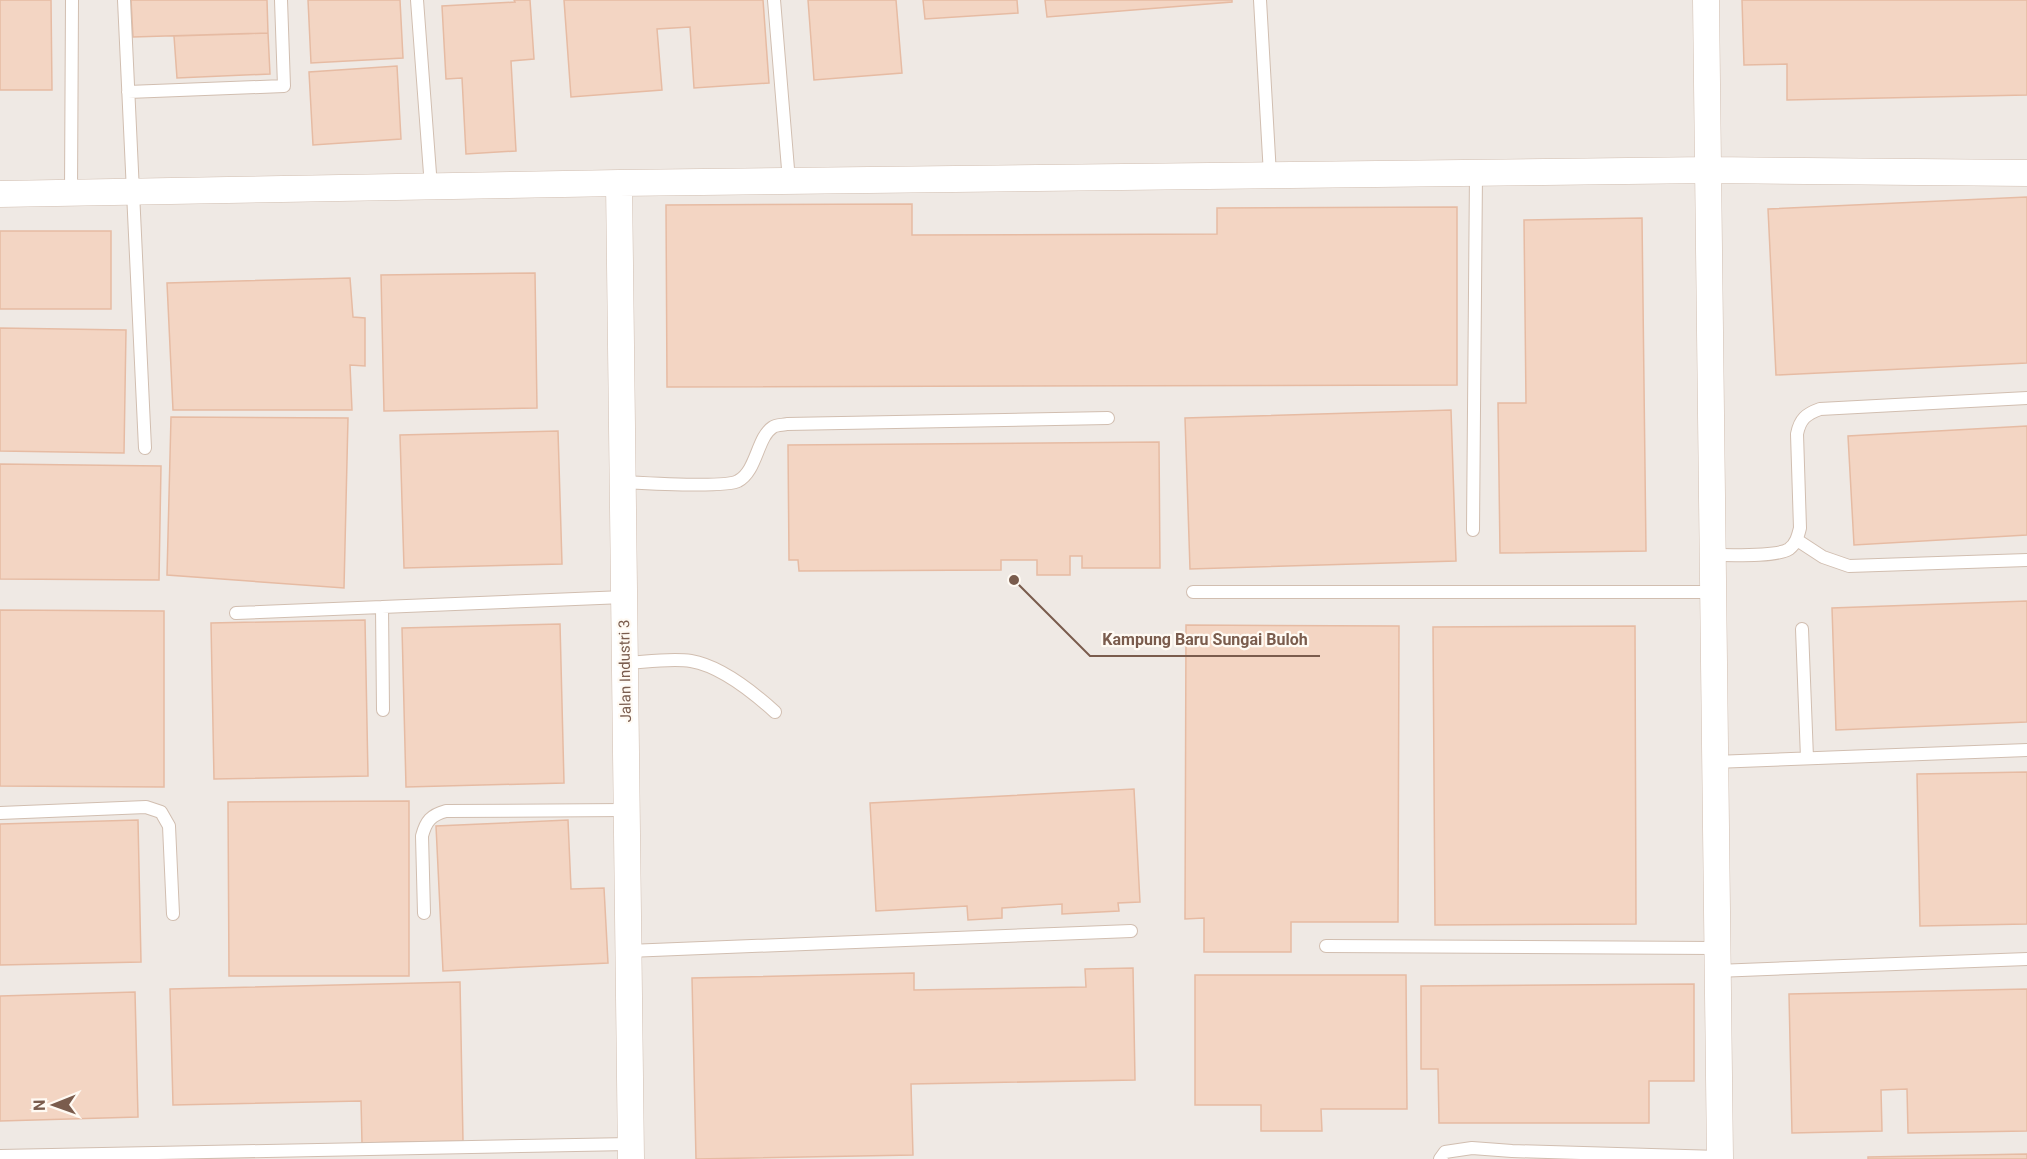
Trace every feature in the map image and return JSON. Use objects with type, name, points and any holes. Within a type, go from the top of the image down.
[{"type":"street","points":[[1706,0],[1719,1158]]},
{"type":"street","points":[[0,194],[1476,172],[1708,170],[2027,173]]},
{"type":"street","name":"Jalan Industri 3","points":[[619,183],[631,1151]]},
{"type":"lane","points":[[71,193],[72,0]]},
{"type":"lane","points":[[124,0],[144,448]]},
{"type":"lane","points":[[128,92],[284,86],[281,0]]},
{"type":"lane","points":[[417,0],[431,186]]},
{"type":"lane","points":[[774,0],[789,181]]},
{"type":"lane","points":[[1260,0],[1270,175]]},
{"type":"lane","points":[[1473,530],[1476,172]]},
{"type":"lane","points":[[1712,555],[1777,553],[1788,549],[1797,540],[1800,528],[1797,434],[1800,422],[1808,413],[1820,409],[2027,398]]},
{"type":"lane","points":[[623,482],[721,484],[738,481],[751,466],[766,434],[773,426],[786,424],[1108,418]]},
{"type":"lane","points":[[1797,540],[1823,557],[1849,566],[2027,560]]},
{"type":"lane","points":[[1193,592],[1712,592]]},
{"type":"lane","points":[[236,613],[624,597]]},
{"type":"lane","points":[[382,607],[383,710]]},
{"type":"lane","points":[[1802,629],[1807,758]]},
{"type":"lane","points":[[625,663],[692,661],[724,674],[753,692],[775,712]]},
{"type":"lane","points":[[1714,762],[2027,750]]},
{"type":"lane","points":[[0,813],[146,807],[161,812],[169,826],[173,914]]},
{"type":"lane","points":[[424,913],[422,836],[425,823],[434,815],[446,811],[626,810]]},
{"type":"lane","points":[[628,951],[1131,931]]},
{"type":"lane","points":[[1326,946],[1716,959],[2027,959]]},
{"type":"lane","points":[[1440,1159],[1445,1152],[1472,1148],[1719,1158]]},
{"type":"lane","points":[[0,1156],[631,1151]]},
{"type":"shaded area","points":[[0,0],[2027,0],[2027,1159],[0,1159]]},
{"type":"building","points":[[0,0],[51,0],[52,90],[0,90]]},
{"type":"building","points":[[131,0],[267,0],[268,33],[133,37]]},
{"type":"building","points":[[308,0],[400,0],[403,58],[311,63]]},
{"type":"building","points":[[514,0],[530,0],[534,59],[511,61],[516,151],[466,154],[462,78],[446,79],[442,6],[515,2]]},
{"type":"building","points":[[564,0],[763,0],[769,83],[694,88],[690,27],[657,29],[662,90],[571,97]]},
{"type":"building","points":[[808,0],[896,0],[902,73],[814,80]]},
{"type":"building","points":[[923,0],[1017,0],[1018,13],[925,19]]},
{"type":"building","points":[[1045,0],[1232,0],[1232,2],[1047,17]]},
{"type":"building","points":[[1742,0],[2027,0],[2027,95],[1787,100],[1787,64],[1744,65]]},
{"type":"building","points":[[268,33],[270,74],[177,78],[174,36]]},
{"type":"building","points":[[397,66],[401,139],[313,145],[309,72]]},
{"type":"building","points":[[2027,197],[2027,363],[1776,375],[1768,209]]},
{"type":"building","points":[[912,204],[912,235],[1217,234],[1217,208],[1457,207],[1457,385],[667,387],[666,205]]},
{"type":"building","points":[[1642,218],[1646,551],[1500,553],[1498,403],[1526,403],[1524,220]]},
{"type":"building","points":[[0,231],[111,231],[111,309],[0,309]]},
{"type":"building","points":[[535,273],[537,408],[384,411],[381,275]]},
{"type":"building","points":[[350,278],[353,317],[365,318],[365,366],[350,365],[352,410],[173,410],[167,283]]},
{"type":"building","points":[[0,328],[126,330],[124,453],[0,451]]},
{"type":"building","points":[[1451,410],[1456,561],[1190,569],[1185,418]]},
{"type":"building","points":[[171,417],[348,418],[344,588],[167,575]]},
{"type":"building","points":[[2027,426],[2027,535],[1854,545],[1848,436]]},
{"type":"building","points":[[558,431],[562,564],[404,568],[400,435]]},
{"type":"building","points":[[1159,442],[1160,568],[1082,568],[1082,556],[1070,556],[1070,575],[1037,575],[1037,560],[1001,560],[1001,570],[799,571],[798,560],[789,560],[788,445]]},
{"type":"building","points":[[0,464],[161,466],[159,580],[0,579]]},
{"type":"building","points":[[2027,601],[2027,722],[1836,730],[1832,608]]},
{"type":"building","points":[[0,610],[164,611],[164,787],[0,786]]},
{"type":"building","points":[[365,620],[368,776],[214,779],[211,623]]},
{"type":"building","points":[[560,624],[564,783],[406,787],[402,628]]},
{"type":"building","points":[[1186,625],[1399,626],[1398,922],[1291,922],[1291,952],[1204,952],[1204,918],[1185,919]]},
{"type":"building","points":[[1635,626],[1636,924],[1435,925],[1433,627]]},
{"type":"building","points":[[2027,772],[2027,924],[1920,926],[1917,774]]},
{"type":"building","points":[[1134,789],[1140,902],[1118,903],[1119,911],[1062,914],[1062,904],[1002,908],[1002,918],[968,920],[967,906],[876,911],[870,803]]},
{"type":"building","points":[[409,801],[409,976],[229,976],[228,802]]},
{"type":"building","points":[[138,820],[141,962],[0,965],[0,824]]},
{"type":"building","points":[[568,820],[571,889],[604,888],[608,963],[443,971],[436,826]]},
{"type":"building","points":[[1133,968],[1135,1080],[911,1084],[913,1155],[696,1159],[692,978],[914,973],[914,990],[1086,987],[1085,969]]},
{"type":"building","points":[[1195,975],[1406,975],[1407,1109],[1321,1109],[1322,1131],[1261,1131],[1261,1105],[1195,1105]]},
{"type":"building","points":[[460,982],[463,1141],[362,1143],[361,1101],[173,1105],[170,989]]},
{"type":"building","points":[[1694,984],[1694,1081],[1649,1081],[1649,1123],[1439,1123],[1438,1069],[1421,1069],[1421,986]]},
{"type":"building","points":[[2027,989],[2027,1131],[1908,1133],[1907,1089],[1881,1090],[1882,1131],[1792,1133],[1789,994]]},
{"type":"building","points":[[135,992],[138,1117],[0,1121],[0,996]]},
{"type":"building","points":[[2027,1154],[2027,1159],[1868,1159],[1868,1157]]},
{"type":"place","name":"Kampung Baru Sungai Buloh","points":[[1014,580]]}]
